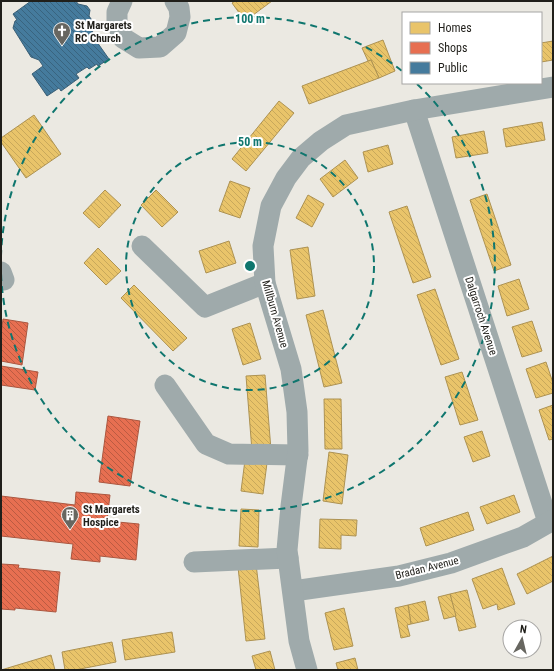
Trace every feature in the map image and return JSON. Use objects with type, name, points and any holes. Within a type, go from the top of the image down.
[{"type":"street","points":[[115,5],[117,22],[123,38],[139,48],[160,47],[176,33],[180,17],[179,8],[176,1]]},
{"type":"street","name":"Millburn Avenue","points":[[306,670],[299,641],[287,550],[298,455],[297,412],[291,368],[265,283],[263,246],[271,206],[286,178],[301,158],[321,141],[346,125],[414,110],[553,87]]},
{"type":"street","name":"Dalgarroch Avenue","points":[[414,110],[551,521]]},
{"type":"street","points":[[142,246],[205,307],[265,283]]},
{"type":"street","points":[[165,385],[206,444],[229,454],[298,455]]},
{"type":"street","name":"Bradan Avenue","points":[[293,591],[399,576],[452,564],[524,537],[551,521]]},
{"type":"street","points":[[194,562],[288,558]]},
{"type":"building: Homes","points":[[235,1],[272,1],[245,21],[232,3]]},
{"type":"building: Homes","points":[[383,40],[395,71],[379,78],[371,60],[368,61],[362,48]]},
{"type":"building: Homes","points":[[553,41],[553,60],[542,62],[542,43]]},
{"type":"building: Homes","points":[[371,60],[379,78],[309,104],[302,86]]},
{"type":"building: Homes","points":[[279,101],[294,113],[246,171],[232,159]]},
{"type":"building: Homes","points":[[34,115],[61,154],[26,178],[1,142],[1,138]]},
{"type":"building: Homes","points":[[542,122],[545,140],[506,147],[503,129]]},
{"type":"building: Homes","points":[[484,131],[488,153],[456,158],[452,137]]},
{"type":"building: Homes","points":[[388,145],[393,164],[368,172],[363,152]]},
{"type":"building: Homes","points":[[345,160],[358,178],[333,197],[320,179]]},
{"type":"building: Homes","points":[[230,181],[250,188],[240,218],[219,211]]},
{"type":"building: Homes","points":[[105,190],[121,205],[99,228],[83,213]]},
{"type":"building: Homes","points":[[156,190],[178,212],[162,227],[141,205]]},
{"type":"building: Homes","points":[[487,194],[511,265],[494,271],[470,200]]},
{"type":"building: Homes","points":[[308,195],[324,204],[312,227],[296,218]]},
{"type":"building: Homes","points":[[407,206],[431,277],[413,283],[389,212]]},
{"type":"building: Homes","points":[[229,241],[236,263],[206,273],[199,251]]},
{"type":"building: Homes","points":[[308,247],[315,296],[297,299],[290,250]]},
{"type":"building: Homes","points":[[98,248],[121,271],[106,285],[84,263]]},
{"type":"building: Homes","points":[[519,279],[529,309],[507,316],[498,286]]},
{"type":"building: Homes","points":[[134,285],[187,338],[173,351],[121,298]]},
{"type":"building: Homes","points":[[435,289],[459,359],[441,365],[417,295]]},
{"type":"building: Homes","points":[[323,310],[342,383],[324,387],[306,315]]},
{"type":"building: Homes","points":[[532,321],[542,351],[522,357],[512,327]]},
{"type":"building: Homes","points":[[250,323],[261,359],[243,365],[232,329]]},
{"type":"building: Homes","points":[[546,362],[553,383],[553,393],[536,398],[526,369]]},
{"type":"building: Homes","points":[[462,372],[478,420],[460,425],[445,377]]},
{"type":"building: Homes","points":[[265,375],[271,450],[252,451],[246,376]]},
{"type":"building: Homes","points":[[324,399],[341,399],[342,449],[325,449]]},
{"type":"building: Homes","points":[[553,405],[553,439],[549,440],[539,410]]},
{"type":"building: Homes","points":[[482,431],[490,456],[473,462],[464,437]]},
{"type":"building: Homes","points":[[329,452],[348,455],[342,504],[323,501]]},
{"type":"building: Homes","points":[[245,460],[267,463],[263,494],[241,491]]},
{"type":"building: Homes","points":[[514,495],[520,512],[487,524],[480,507]]},
{"type":"building: Homes","points":[[241,509],[259,510],[258,547],[239,546]]},
{"type":"building: Homes","points":[[468,512],[474,530],[426,546],[420,528]]},
{"type":"building: Homes","points":[[320,519],[357,520],[356,536],[341,535],[341,549],[319,548]]},
{"type":"building: Homes","points":[[553,556],[553,581],[527,594],[517,574]]},
{"type":"building: Homes","points":[[256,564],[265,639],[246,641],[238,567]]},
{"type":"building: Homes","points":[[502,568],[515,604],[498,610],[497,604],[483,609],[472,579]]},
{"type":"building: Homes","points":[[467,590],[476,627],[459,631],[450,594]]},
{"type":"building: Homes","points":[[450,594],[456,616],[444,619],[438,597]]},
{"type":"building: Homes","points":[[425,601],[429,620],[411,624],[408,605]]},
{"type":"building: Homes","points":[[408,605],[411,624],[407,625],[410,636],[401,638],[395,608]]},
{"type":"building: Homes","points":[[344,608],[353,646],[334,650],[325,613]]},
{"type":"building: Homes","points":[[172,632],[175,652],[125,660],[122,640]]},
{"type":"building: Homes","points":[[112,642],[116,662],[75,670],[65,670],[62,652]]},
{"type":"building: Homes","points":[[270,651],[275,670],[256,670],[252,656]]},
{"type":"building: Homes","points":[[51,655],[55,670],[1,670]]},
{"type":"building: Homes","points":[[355,658],[358,670],[338,670],[336,663]]},
{"type":"building: Shops","points":[[3,319],[28,323],[22,365],[1,361],[1,334]]},
{"type":"building: Shops","points":[[1,366],[38,372],[35,390],[1,385]]},
{"type":"building: Shops","points":[[108,416],[140,421],[130,486],[99,482]]},
{"type":"building: Shops","name":"St Margarets Hospice","points":[[76,492],[110,495],[107,521],[139,524],[136,560],[100,556],[100,562],[71,559],[73,544],[1,536],[1,496],[75,505]]},
{"type":"building: Shops","points":[[1,564],[19,565],[18,568],[60,572],[56,612],[15,608],[15,610],[1,609]]},
{"type":"building: Public","name":"St Margarets RC Church","points":[[31,1],[76,1],[78,4],[87,6],[90,10],[89,16],[94,23],[92,35],[109,59],[98,66],[97,64],[89,69],[87,67],[76,74],[79,78],[61,91],[59,88],[47,96],[32,74],[43,66],[39,60],[31,57],[13,28],[15,21],[17,20],[13,14]]},
{"type":"place","name":"St Margarets RC Church","points":[[62,46]]},
{"type":"place","name":"St Margarets Hospice","points":[[70,530]]}]
